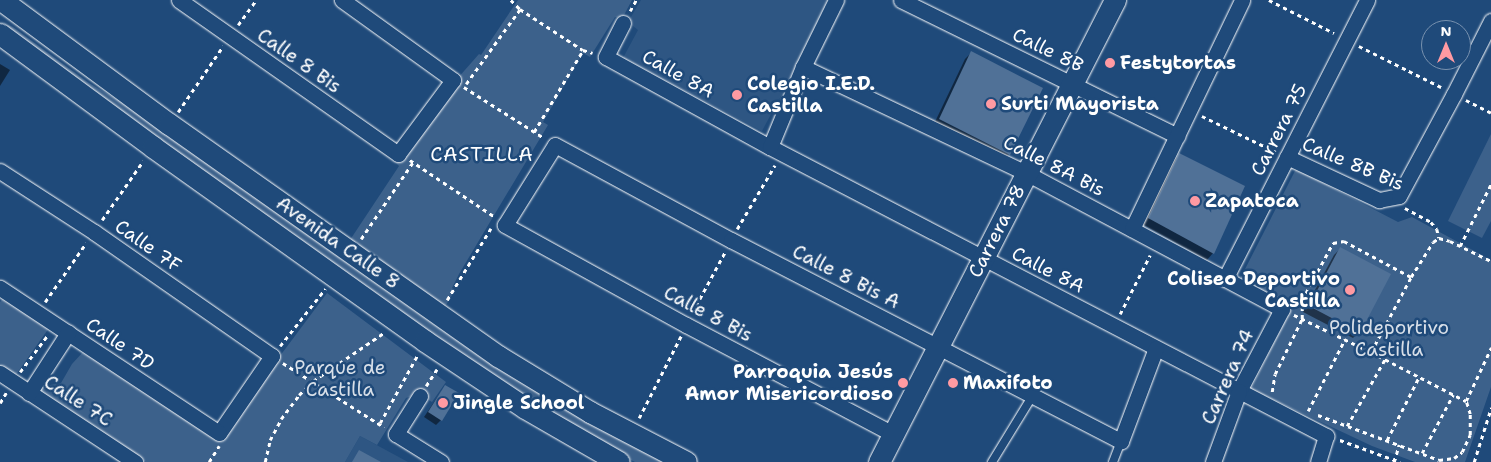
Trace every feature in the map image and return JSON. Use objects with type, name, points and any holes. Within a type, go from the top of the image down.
[{"type":"street","name":"Calle 8 Bis","points":[[179,0],[398,154]]},
{"type":"street","points":[[342,0],[458,83],[398,154]]},
{"type":"street","points":[[776,150],[803,68],[836,0]]},
{"type":"street","name":"Calle 8B","points":[[901,0],[1177,136]]},
{"type":"street","name":"Carrera 78","points":[[879,462],[1114,0]]},
{"type":"street","points":[[1132,230],[1242,0]]},
{"type":"street","name":"Carrera 75","points":[[1225,279],[1367,0]]},
{"type":"street","name":"Avenida Calle 8","points":[[3,4],[439,315],[552,390],[630,434],[686,462]]},
{"type":"street","points":[[1389,199],[1399,196],[1405,187],[1491,21]]},
{"type":"street","points":[[606,58],[623,23]]},
{"type":"street","name":"Avenida Calle 8","points":[[0,34],[153,148],[424,341],[525,408],[619,462]]},
{"type":"street","name":"Calle 8A","points":[[606,58],[983,259],[1326,436]]},
{"type":"street","name":"Calle 8A Bis","points":[[803,68],[1026,173],[1282,309]]},
{"type":"street","points":[[501,222],[555,145]]},
{"type":"street","name":"Calle 8 Bis A","points":[[555,145],[731,240],[1121,441]]},
{"type":"street","name":"Calle 8B Bis","points":[[1287,157],[1379,200],[1389,199]]},
{"type":"street","name":"Calle 7F","points":[[0,171],[94,232],[272,356]]},
{"type":"street","name":"Calle 8 Bis","points":[[501,222],[686,325],[893,434]]},
{"type":"street","name":"Calle 7D","points":[[0,288],[219,433]]},
{"type":"street","name":"Carrera 74","points":[[1213,462],[1239,391],[1282,309]]},
{"type":"street","points":[[29,393],[68,333]]},
{"type":"street","points":[[1121,441],[1156,348]]},
{"type":"street","points":[[219,433],[272,356]]},
{"type":"street","name":"Calle 7C","points":[[0,373],[135,462]]},
{"type":"street","points":[[420,396],[396,434],[442,462]]},
{"type":"street","points":[[1318,462],[1326,436]]},
{"type":"lane","points":[[992,462],[1033,395]]},
{"type":"lane","points":[[1113,462],[1121,441]]},
{"type":"path","points":[[511,0],[520,10],[582,50],[606,58]]},
{"type":"path","points":[[1269,0],[1491,113]]},
{"type":"path","points":[[520,10],[458,83],[555,145]]},
{"type":"path","points":[[534,132],[582,50]]},
{"type":"path","name":"Calle 8B Bis","points":[[1189,110],[1287,157]]},
{"type":"path","points":[[630,434],[776,150]]},
{"type":"path","points":[[398,154],[413,162],[501,222],[439,315]]},
{"type":"path","points":[[352,253],[413,162]]},
{"type":"path","points":[[1460,246],[1491,184]]},
{"type":"path","name":"Calle 8B Bis","points":[[1389,199],[1431,222],[1437,229],[1439,238]]},
{"type":"path","points":[[1372,352],[1411,277],[1433,242],[1439,238],[1491,261]]},
{"type":"path","points":[[1114,326],[1156,242]]},
{"type":"path","points":[[1274,396],[1272,382],[1302,319],[1302,300],[1329,247],[1337,242],[1350,244],[1411,277]]},
{"type":"path","points":[[334,277],[272,356],[396,434]]},
{"type":"path","points":[[1282,309],[1385,358],[1466,401]]},
{"type":"path","points":[[0,402],[55,324]]},
{"type":"path","points":[[264,462],[270,440],[281,419],[298,395],[313,382],[385,332]]},
{"type":"path","points":[[1308,411],[1345,339]]},
{"type":"path","points":[[380,424],[424,341]]},
{"type":"path","points":[[1301,408],[1440,460],[1454,458],[1462,452],[1470,435],[1470,414],[1466,401],[1491,348]]},
{"type":"path","points":[[1347,426],[1385,358]]},
{"type":"path","points":[[420,396],[437,369]]},
{"type":"path","points":[[1387,440],[1419,377]]},
{"type":"path","points":[[1422,454],[1453,395]]},
{"type":"path","points":[[1474,462],[1491,408]]},
{"type":"path","points":[[209,462],[218,450],[219,433]]},
{"type":"path","points":[[1326,436],[1400,462]]},
{"type":"path","points":[[1394,461],[1400,445]]},
{"type":"shaded area","name":"Colegio I.E.D. Castilla","points":[[641,0],[832,0],[762,131],[623,58],[638,30],[628,22]]},
{"type":"shaded area","points":[[360,436],[408,462],[345,462]]},
{"type":"green space","points":[[518,0],[632,0],[622,19],[615,17],[590,57],[583,53],[543,122],[548,125],[459,274],[452,288],[455,290],[443,310],[348,243],[399,166],[395,162],[457,79],[479,54],[481,55]]},
{"type":"green space","points":[[8,25],[89,83],[116,99],[138,108],[672,462],[635,462],[587,437],[467,363],[5,27]]},
{"type":"green space","points":[[1491,134],[1491,221],[1482,238],[1448,221]]},
{"type":"green space","name":"Polideportivo Castilla","points":[[1296,169],[1398,222],[1412,217],[1491,260],[1491,387],[1465,462],[1415,462],[1372,446],[1251,389],[1292,307],[1240,279]]},
{"type":"green space","name":"Parque de Castilla","points":[[327,293],[446,382],[432,402],[419,394],[406,398],[377,445],[360,436],[345,462],[146,462],[38,391],[45,386],[61,383],[72,364],[83,352],[218,439]]},
{"type":"green space","points":[[4,297],[49,328],[13,379],[0,370],[0,302]]},
{"type":"building","name":"Surti Mayorista","points":[[971,51],[1043,88],[1010,155],[939,119]]},
{"type":"building","name":"Zapatoca","points":[[1179,153],[1245,186],[1214,254],[1148,218]]},
{"type":"building","name":"Coliseo Deportivo Castilla","points":[[1340,247],[1391,274],[1360,333],[1309,306]]},
{"type":"building","name":"Jingle School","points":[[445,385],[459,393],[442,421],[428,412]]},
{"type":"building","points":[[359,450],[381,462],[352,462]]},
{"type":"place","name":"Festytortas","points":[[1110,63]]},
{"type":"place","name":"Colegio I.E.D. Castilla","points":[[737,95]]},
{"type":"place","name":"Surti Mayorista","points":[[991,104]]},
{"type":"place","name":"Zapatoca","points":[[1195,201]]},
{"type":"place","name":"Coliseo Deportivo Castilla","points":[[1350,290]]},
{"type":"place","name":"Parroquia Jesús Amor Misericordioso","points":[[903,383]]},
{"type":"place","name":"Maxifoto","points":[[953,383]]},
{"type":"place","name":"Jingle School","points":[[443,403]]},
{"type":"district","name":"CASTILLA","points":[[482,154]]}]
